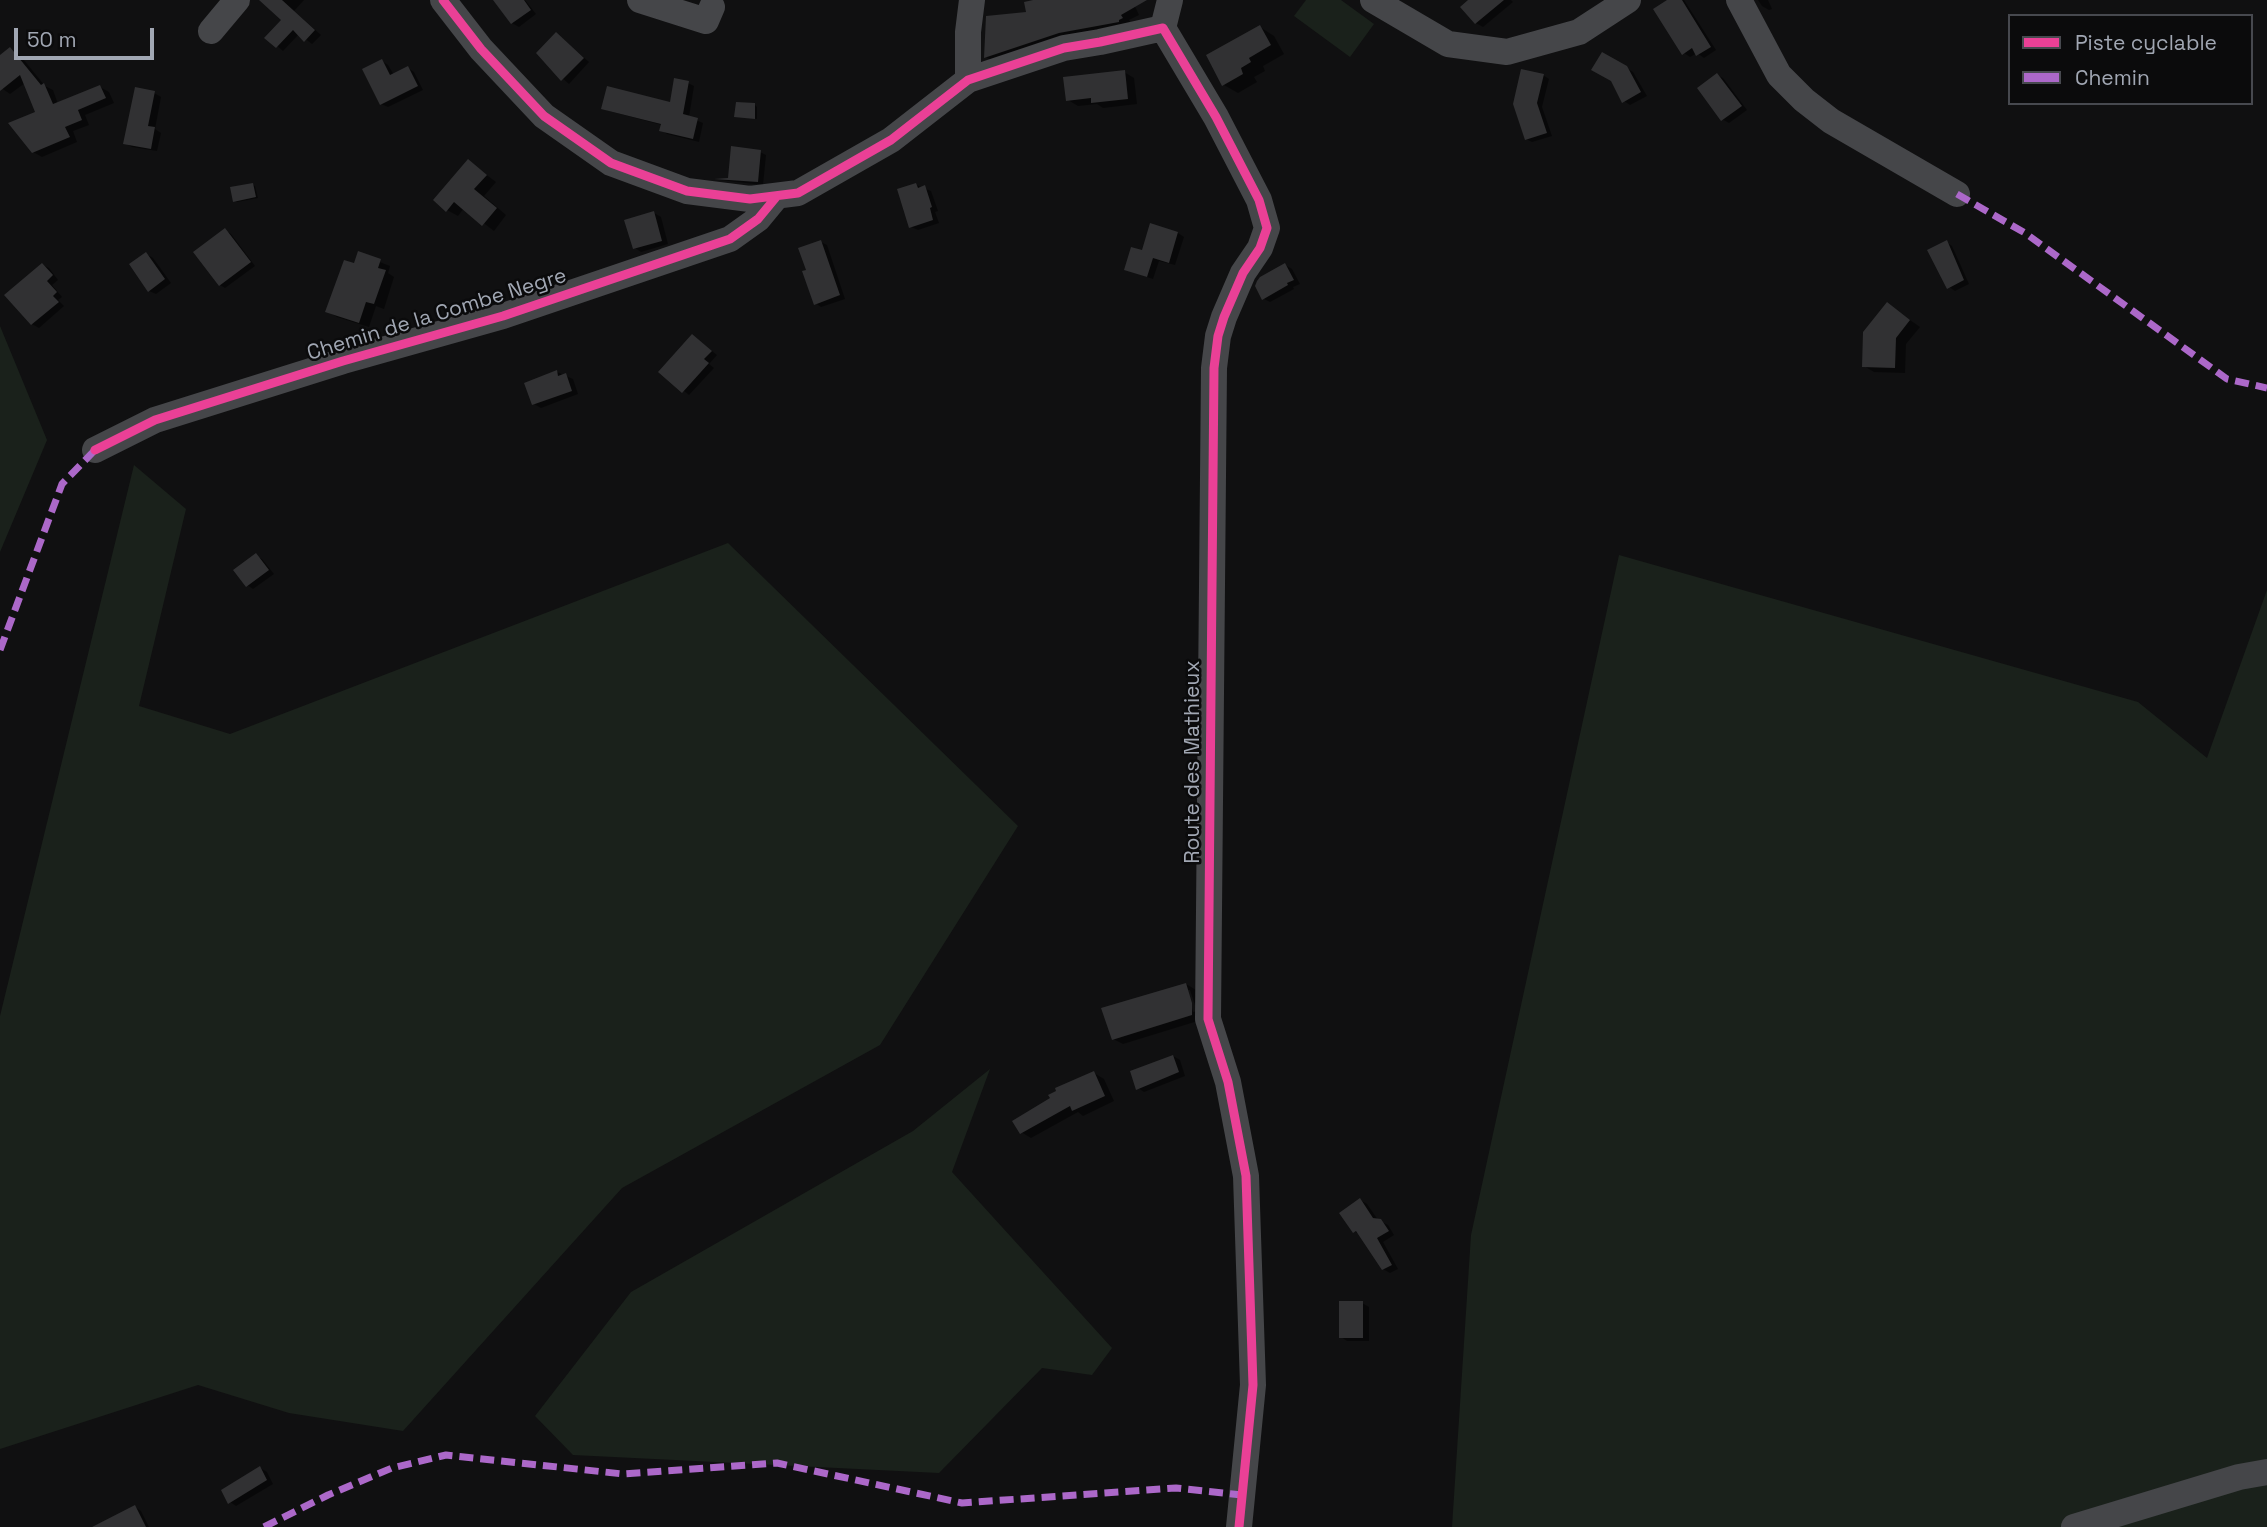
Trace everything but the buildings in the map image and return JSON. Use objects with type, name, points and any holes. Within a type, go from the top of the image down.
[{"type":"street","points":[[211,31],[237,0]]},
{"type":"street","points":[[443,0],[481,48],[544,116],[611,163],[687,191],[750,199],[798,193],[891,140],[968,80],[1064,48],[1163,28],[1170,0]]},
{"type":"street","points":[[640,0],[706,21],[712,7]]},
{"type":"street","points":[[968,80],[968,32],[972,0]]},
{"type":"street","points":[[1373,0],[1448,44],[1507,52],[1579,32],[1628,0]]},
{"type":"street","points":[[1739,0],[1779,75],[1804,100],[1831,121],[1957,194]]},
{"type":"street","name":"Route des Mathieux","points":[[1163,28],[1216,117],[1253,188],[1267,229],[1260,248],[1243,273],[1224,317],[1218,336],[1214,368],[1208,1019],[1228,1082],[1246,1176],[1253,1385],[1239,1527]]},
{"type":"street","name":"Chemin de la Combe Negre","points":[[95,450],[155,419],[343,361],[503,316],[730,239],[758,219],[777,196]]},
{"type":"street","points":[[2074,1527],[2239,1477],[2267,1472]]},
{"type":"shaded area","points":[[1306,0],[1341,0],[1374,24],[1350,57],[1294,16]]},
{"type":"shaded area","points":[[0,326],[47,440],[0,552]]},
{"type":"shaded area","points":[[134,465],[186,509],[139,706],[230,734],[728,543],[1018,826],[880,1045],[622,1188],[403,1431],[289,1413],[198,1385],[0,1449],[0,1016]]},
{"type":"shaded area","points":[[1619,555],[2138,702],[2207,758],[2267,590],[2267,1527],[1452,1527],[1471,1235]]},
{"type":"shaded area","points":[[990,1069],[952,1172],[1112,1348],[1092,1375],[1042,1368],[939,1473],[573,1455],[535,1416],[631,1292],[913,1131]]},
{"type":"marked path","points":[[1957,194],[2025,233],[2227,379],[2267,388]]},
{"type":"marked path","points":[[0,650],[62,484],[95,450]]},
{"type":"marked path","points":[[264,1527],[328,1495],[392,1468],[446,1455],[623,1474],[777,1463],[962,1503],[1176,1488],[1242,1495]]},
{"type":"cycle path","points":[[443,0],[481,49],[544,116],[611,163],[687,191],[750,199],[798,193],[891,140],[968,80],[1064,48],[1163,28]]},
{"type":"cycle path","points":[[1163,28],[1216,117],[1259,200],[1267,228],[1260,248],[1243,273],[1224,317],[1218,336],[1214,368],[1208,1019],[1228,1082],[1246,1176],[1253,1385],[1239,1527]]},
{"type":"cycle path","points":[[95,450],[155,420],[343,361],[503,316],[730,239],[758,219],[777,196]]}]
